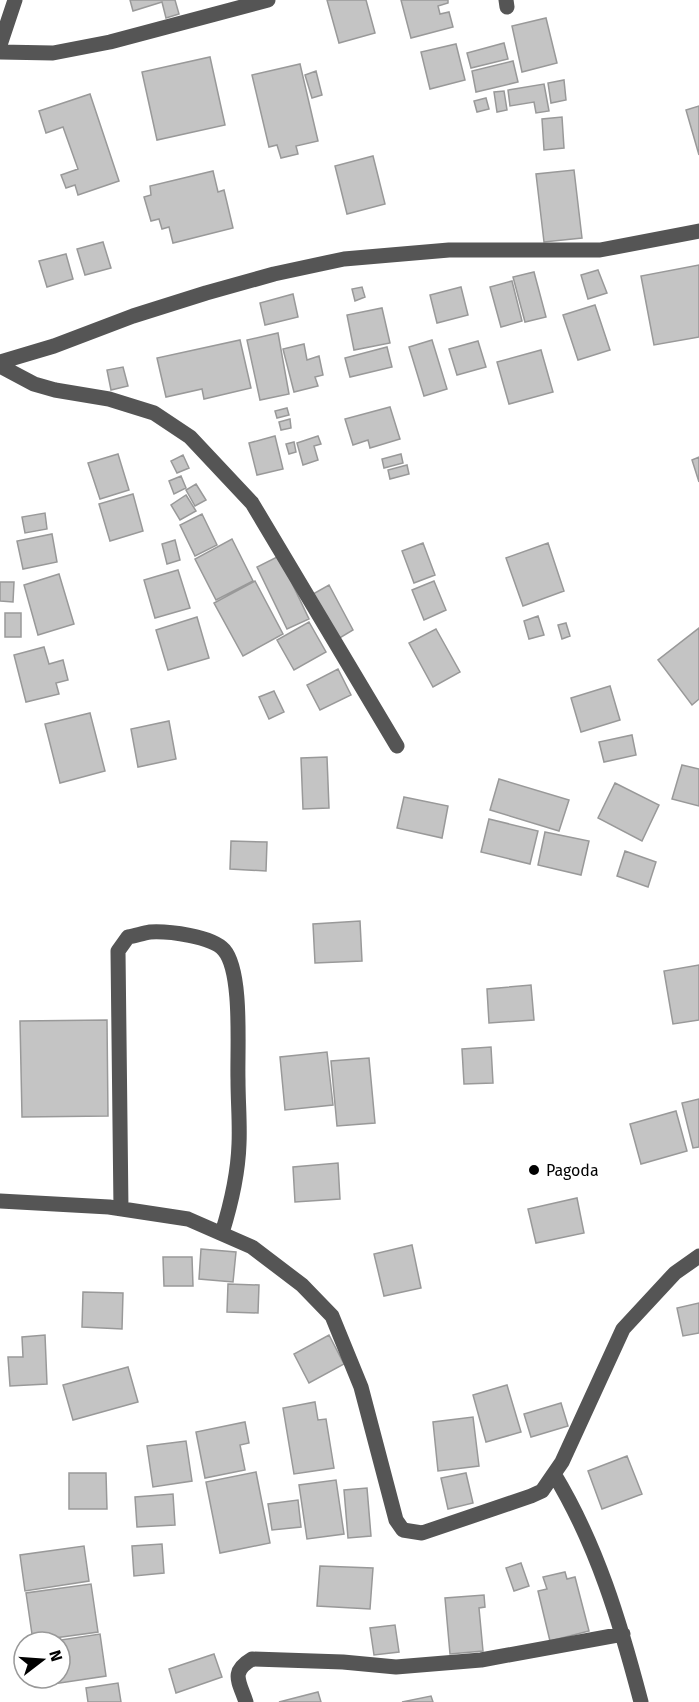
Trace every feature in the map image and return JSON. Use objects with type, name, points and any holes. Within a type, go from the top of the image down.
[{"type":"street","points":[[0,45],[15,0]]},
{"type":"street","points":[[0,52],[52,53],[110,42],[267,0]]},
{"type":"street","points":[[0,364],[133,316],[206,293],[274,274],[344,259],[449,250],[600,250],[699,231]]},
{"type":"street","points":[[0,364],[34,384],[109,399],[154,413],[190,437],[252,503],[398,746]]},
{"type":"street","points":[[121,1209],[118,951],[128,937],[151,932],[210,940],[224,950],[231,964],[237,1010],[239,1145],[232,1199],[222,1233]]},
{"type":"street","points":[[0,1201],[121,1209],[188,1219],[252,1247],[302,1285],[332,1316],[361,1387],[396,1520],[403,1530],[422,1533],[542,1491],[562,1462],[623,1329],[675,1273],[699,1256]]},
{"type":"street","points":[[554,1474],[582,1525],[614,1604],[641,1702]]},
{"type":"street","points":[[246,1702],[237,1675],[240,1666],[252,1659],[343,1662],[396,1667],[481,1660],[623,1634]]},
{"type":"building","points":[[130,0],[175,0],[179,14],[166,18],[162,2],[133,11]]},
{"type":"building","points":[[327,0],[366,0],[375,33],[339,43]]},
{"type":"building","points":[[401,0],[448,0],[448,3],[438,6],[440,14],[449,12],[453,27],[411,38]]},
{"type":"building","points":[[546,18],[557,63],[522,72],[512,26]]},
{"type":"building","points":[[504,43],[508,59],[471,68],[467,53]]},
{"type":"building","points":[[456,44],[465,80],[430,89],[421,52]]},
{"type":"building","points":[[210,57],[225,125],[157,140],[142,72]]},
{"type":"building","points":[[513,61],[518,82],[476,92],[472,71]]},
{"type":"building","points":[[300,64],[318,141],[296,146],[298,154],[281,158],[277,145],[269,147],[252,75]]},
{"type":"building","points":[[316,71],[322,95],[312,98],[305,75]]},
{"type":"building","points":[[564,80],[566,100],[551,103],[548,83]]},
{"type":"building","points":[[544,84],[549,111],[536,113],[534,102],[510,106],[508,90]]},
{"type":"building","points":[[504,91],[507,110],[497,112],[494,92]]},
{"type":"building","points":[[90,94],[119,181],[78,195],[75,185],[66,188],[61,175],[78,169],[63,127],[46,133],[39,111]]},
{"type":"building","points":[[486,98],[489,109],[477,112],[474,101]]},
{"type":"building","points":[[699,106],[699,155],[686,110]]},
{"type":"building","points":[[562,117],[564,148],[544,150],[542,119]]},
{"type":"building","points":[[373,156],[385,204],[347,214],[335,166]]},
{"type":"building","points":[[574,170],[582,238],[544,242],[536,174]]},
{"type":"building","points":[[213,171],[218,192],[224,190],[233,228],[173,243],[169,227],[162,229],[159,219],[151,221],[144,197],[151,195],[150,186]]},
{"type":"building","points":[[103,242],[111,268],[85,275],[77,249]]},
{"type":"building","points":[[66,254],[73,279],[47,287],[39,261]]},
{"type":"building","points":[[699,265],[699,337],[654,345],[641,276]]},
{"type":"building","points":[[598,270],[607,293],[588,299],[581,275]]},
{"type":"building","points":[[534,272],[546,317],[525,322],[513,277]]},
{"type":"building","points":[[512,281],[522,321],[501,327],[490,287]]},
{"type":"building","points":[[362,287],[365,297],[355,301],[352,289]]},
{"type":"building","points":[[461,287],[468,315],[437,323],[430,295]]},
{"type":"building","points":[[293,294],[298,317],[265,325],[260,303]]},
{"type":"building","points":[[595,305],[610,350],[578,360],[563,315]]},
{"type":"building","points":[[382,308],[390,343],[354,350],[347,315]]},
{"type":"building","points":[[278,333],[289,394],[260,400],[247,340]]},
{"type":"building","points":[[240,340],[251,388],[204,399],[202,389],[166,397],[157,358]]},
{"type":"building","points":[[432,340],[447,389],[424,396],[409,347]]},
{"type":"building","points":[[478,341],[486,367],[457,375],[449,349]]},
{"type":"building","points":[[304,344],[307,360],[319,356],[323,375],[315,377],[318,386],[294,392],[283,349]]},
{"type":"building","points":[[387,347],[392,367],[350,377],[345,358]]},
{"type":"building","points":[[541,350],[553,392],[509,404],[497,362]]},
{"type":"building","points":[[123,367],[128,386],[111,390],[107,370]]},
{"type":"building","points":[[390,407],[400,439],[370,448],[368,440],[353,445],[345,419]]},
{"type":"building","points":[[287,408],[289,415],[277,418],[275,411]]},
{"type":"building","points":[[290,419],[291,428],[281,430],[279,422]]},
{"type":"building","points":[[275,436],[283,469],[257,475],[249,443]]},
{"type":"building","points":[[318,436],[321,444],[314,446],[318,460],[303,465],[297,443]]},
{"type":"building","points":[[294,442],[296,452],[289,454],[286,444]]},
{"type":"building","points":[[118,454],[129,490],[100,499],[88,463]]},
{"type":"building","points":[[401,454],[403,463],[384,468],[382,459]]},
{"type":"building","points":[[183,455],[189,468],[177,473],[171,461]]},
{"type":"building","points":[[699,457],[699,482],[692,460]]},
{"type":"building","points":[[407,465],[409,474],[390,479],[388,470]]},
{"type":"building","points":[[181,476],[186,488],[174,494],[169,481]]},
{"type":"building","points":[[196,484],[206,500],[195,506],[186,490]]},
{"type":"building","points":[[133,494],[143,531],[110,541],[99,504]]},
{"type":"building","points":[[186,495],[196,511],[180,520],[171,505]]},
{"type":"building","points":[[45,513],[47,529],[25,533],[22,517]]},
{"type":"building","points":[[202,514],[217,545],[195,556],[180,525]]},
{"type":"building","points":[[52,534],[57,562],[23,569],[17,541]]},
{"type":"building","points":[[232,539],[253,581],[216,600],[195,559]]},
{"type":"building","points":[[175,540],[180,560],[167,564],[162,544]]},
{"type":"building","points":[[423,543],[435,575],[414,583],[402,551]]},
{"type":"building","points":[[548,543],[564,591],[523,606],[506,558]]},
{"type":"building","points":[[279,556],[309,619],[287,629],[257,567]]},
{"type":"building","points":[[178,570],[190,608],[155,618],[144,580]]},
{"type":"building","points":[[59,574],[74,624],[38,635],[24,585]]},
{"type":"building","points":[[255,581],[283,634],[243,656],[214,603]]},
{"type":"building","points":[[434,581],[446,610],[424,620],[412,590]]},
{"type":"building","points":[[0,582],[14,582],[13,602],[0,601]]},
{"type":"building","points":[[329,585],[353,630],[338,639],[313,594]]},
{"type":"building","points":[[5,613],[21,613],[21,637],[5,637]]},
{"type":"building","points":[[538,616],[544,635],[529,639],[524,621]]},
{"type":"building","points":[[197,617],[209,658],[168,670],[156,630]]},
{"type":"building","points":[[309,622],[326,652],[294,670],[277,640]]},
{"type":"building","points":[[566,623],[570,636],[562,639],[558,625]]},
{"type":"building","points":[[699,628],[699,699],[692,705],[658,660]]},
{"type":"building","points":[[436,629],[460,672],[433,687],[409,643]]},
{"type":"building","points":[[44,647],[49,664],[63,660],[68,680],[56,683],[59,694],[26,702],[14,655]]},
{"type":"building","points":[[338,669],[351,695],[320,710],[307,685]]},
{"type":"building","points":[[610,686],[620,720],[581,732],[571,698]]},
{"type":"building","points":[[274,691],[284,712],[269,719],[259,697]]},
{"type":"building","points":[[90,713],[105,771],[60,783],[45,724]]},
{"type":"building","points":[[169,721],[176,759],[138,767],[131,729]]},
{"type":"building","points":[[632,735],[636,755],[604,762],[599,742]]},
{"type":"building","points":[[327,757],[329,808],[303,809],[301,758]]},
{"type":"building","points":[[682,765],[699,769],[699,806],[672,799]]},
{"type":"building","points":[[499,779],[569,800],[559,831],[490,810]]},
{"type":"building","points":[[615,783],[659,805],[642,841],[598,818]]},
{"type":"building","points":[[404,797],[448,806],[442,838],[397,828]]},
{"type":"building","points":[[489,819],[538,831],[530,864],[481,852]]},
{"type":"building","points":[[545,832],[589,841],[581,875],[538,865]]},
{"type":"building","points":[[231,841],[267,842],[266,871],[230,869]]},
{"type":"building","points":[[625,851],[656,862],[648,887],[617,876]]},
{"type":"building","points":[[360,921],[362,961],[315,963],[313,924]]},
{"type":"building","points":[[699,965],[699,1020],[673,1024],[664,971]]},
{"type":"building","points":[[531,985],[534,1020],[489,1023],[487,989]]},
{"type":"building","points":[[107,1020],[108,1116],[22,1117],[20,1021]]},
{"type":"building","points":[[491,1047],[493,1083],[464,1084],[462,1049]]},
{"type":"building","points":[[327,1052],[333,1105],[285,1110],[280,1057]]},
{"type":"building","points":[[369,1058],[375,1123],[337,1126],[331,1061]]},
{"type":"building","points":[[699,1099],[699,1147],[693,1148],[682,1103]]},
{"type":"building","points":[[676,1111],[687,1151],[641,1164],[630,1124]]},
{"type":"building","points":[[338,1163],[340,1199],[295,1202],[293,1167]]},
{"type":"building","points":[[577,1198],[584,1233],[536,1243],[528,1209]]},
{"type":"building","points":[[412,1245],[421,1288],[384,1296],[374,1254]]},
{"type":"building","points":[[201,1249],[236,1252],[233,1282],[199,1279]]},
{"type":"building","points":[[163,1257],[192,1257],[193,1286],[164,1286]]},
{"type":"building","points":[[228,1284],[259,1285],[258,1313],[227,1312]]},
{"type":"building","points":[[83,1292],[123,1293],[122,1329],[82,1327]]},
{"type":"building","points":[[699,1303],[699,1333],[683,1336],[677,1308]]},
{"type":"building","points":[[45,1335],[47,1384],[10,1386],[8,1357],[23,1357],[22,1337]]},
{"type":"building","points":[[329,1335],[344,1364],[309,1383],[294,1354]]},
{"type":"building","points":[[128,1367],[138,1402],[73,1420],[63,1385]]},
{"type":"building","points":[[507,1385],[521,1432],[486,1442],[473,1395]]},
{"type":"building","points":[[315,1402],[318,1420],[326,1419],[334,1468],[294,1474],[283,1408]]},
{"type":"building","points":[[561,1403],[568,1426],[531,1437],[524,1414]]},
{"type":"building","points":[[473,1417],[479,1466],[438,1471],[433,1422]]},
{"type":"building","points":[[245,1422],[249,1443],[240,1445],[245,1470],[205,1478],[196,1432]]},
{"type":"building","points":[[186,1441],[192,1481],[153,1487],[147,1446]]},
{"type":"building","points":[[627,1456],[642,1494],[602,1509],[588,1471]]},
{"type":"building","points":[[256,1472],[270,1543],[220,1553],[206,1482]]},
{"type":"building","points":[[69,1473],[106,1473],[107,1509],[69,1509]]},
{"type":"building","points":[[466,1473],[473,1503],[448,1509],[441,1478]]},
{"type":"building","points":[[336,1480],[344,1534],[307,1539],[299,1485]]},
{"type":"building","points":[[367,1488],[371,1536],[348,1538],[344,1490]]},
{"type":"building","points":[[173,1494],[175,1525],[137,1527],[135,1497]]},
{"type":"building","points":[[298,1500],[301,1527],[272,1530],[268,1504]]},
{"type":"building","points":[[162,1544],[164,1573],[134,1576],[132,1546]]},
{"type":"building","points":[[84,1546],[89,1581],[25,1591],[20,1555]]},
{"type":"building","points":[[521,1563],[529,1586],[514,1591],[506,1568]]},
{"type":"building","points":[[320,1566],[373,1568],[370,1609],[317,1606]]},
{"type":"building","points":[[565,1572],[567,1579],[575,1577],[589,1631],[550,1641],[538,1591],[547,1589],[543,1577]]},
{"type":"building","points":[[91,1584],[98,1632],[72,1636],[72,1630],[31,1630],[26,1593]]},
{"type":"building","points":[[484,1595],[485,1607],[479,1608],[483,1651],[450,1654],[445,1598]]},
{"type":"building","points":[[395,1625],[399,1652],[374,1655],[370,1628]]},
{"type":"building","points":[[100,1634],[106,1676],[72,1681],[72,1638]]},
{"type":"building","points":[[214,1654],[222,1677],[176,1693],[169,1669]]},
{"type":"building","points":[[118,1683],[121,1702],[88,1702],[86,1688]]},
{"type":"building","points":[[318,1692],[321,1702],[279,1702]]},
{"type":"building","points":[[431,1696],[433,1702],[402,1702]]},
{"type":"place","name":"Pagoda","points":[[534,1170]]}]
